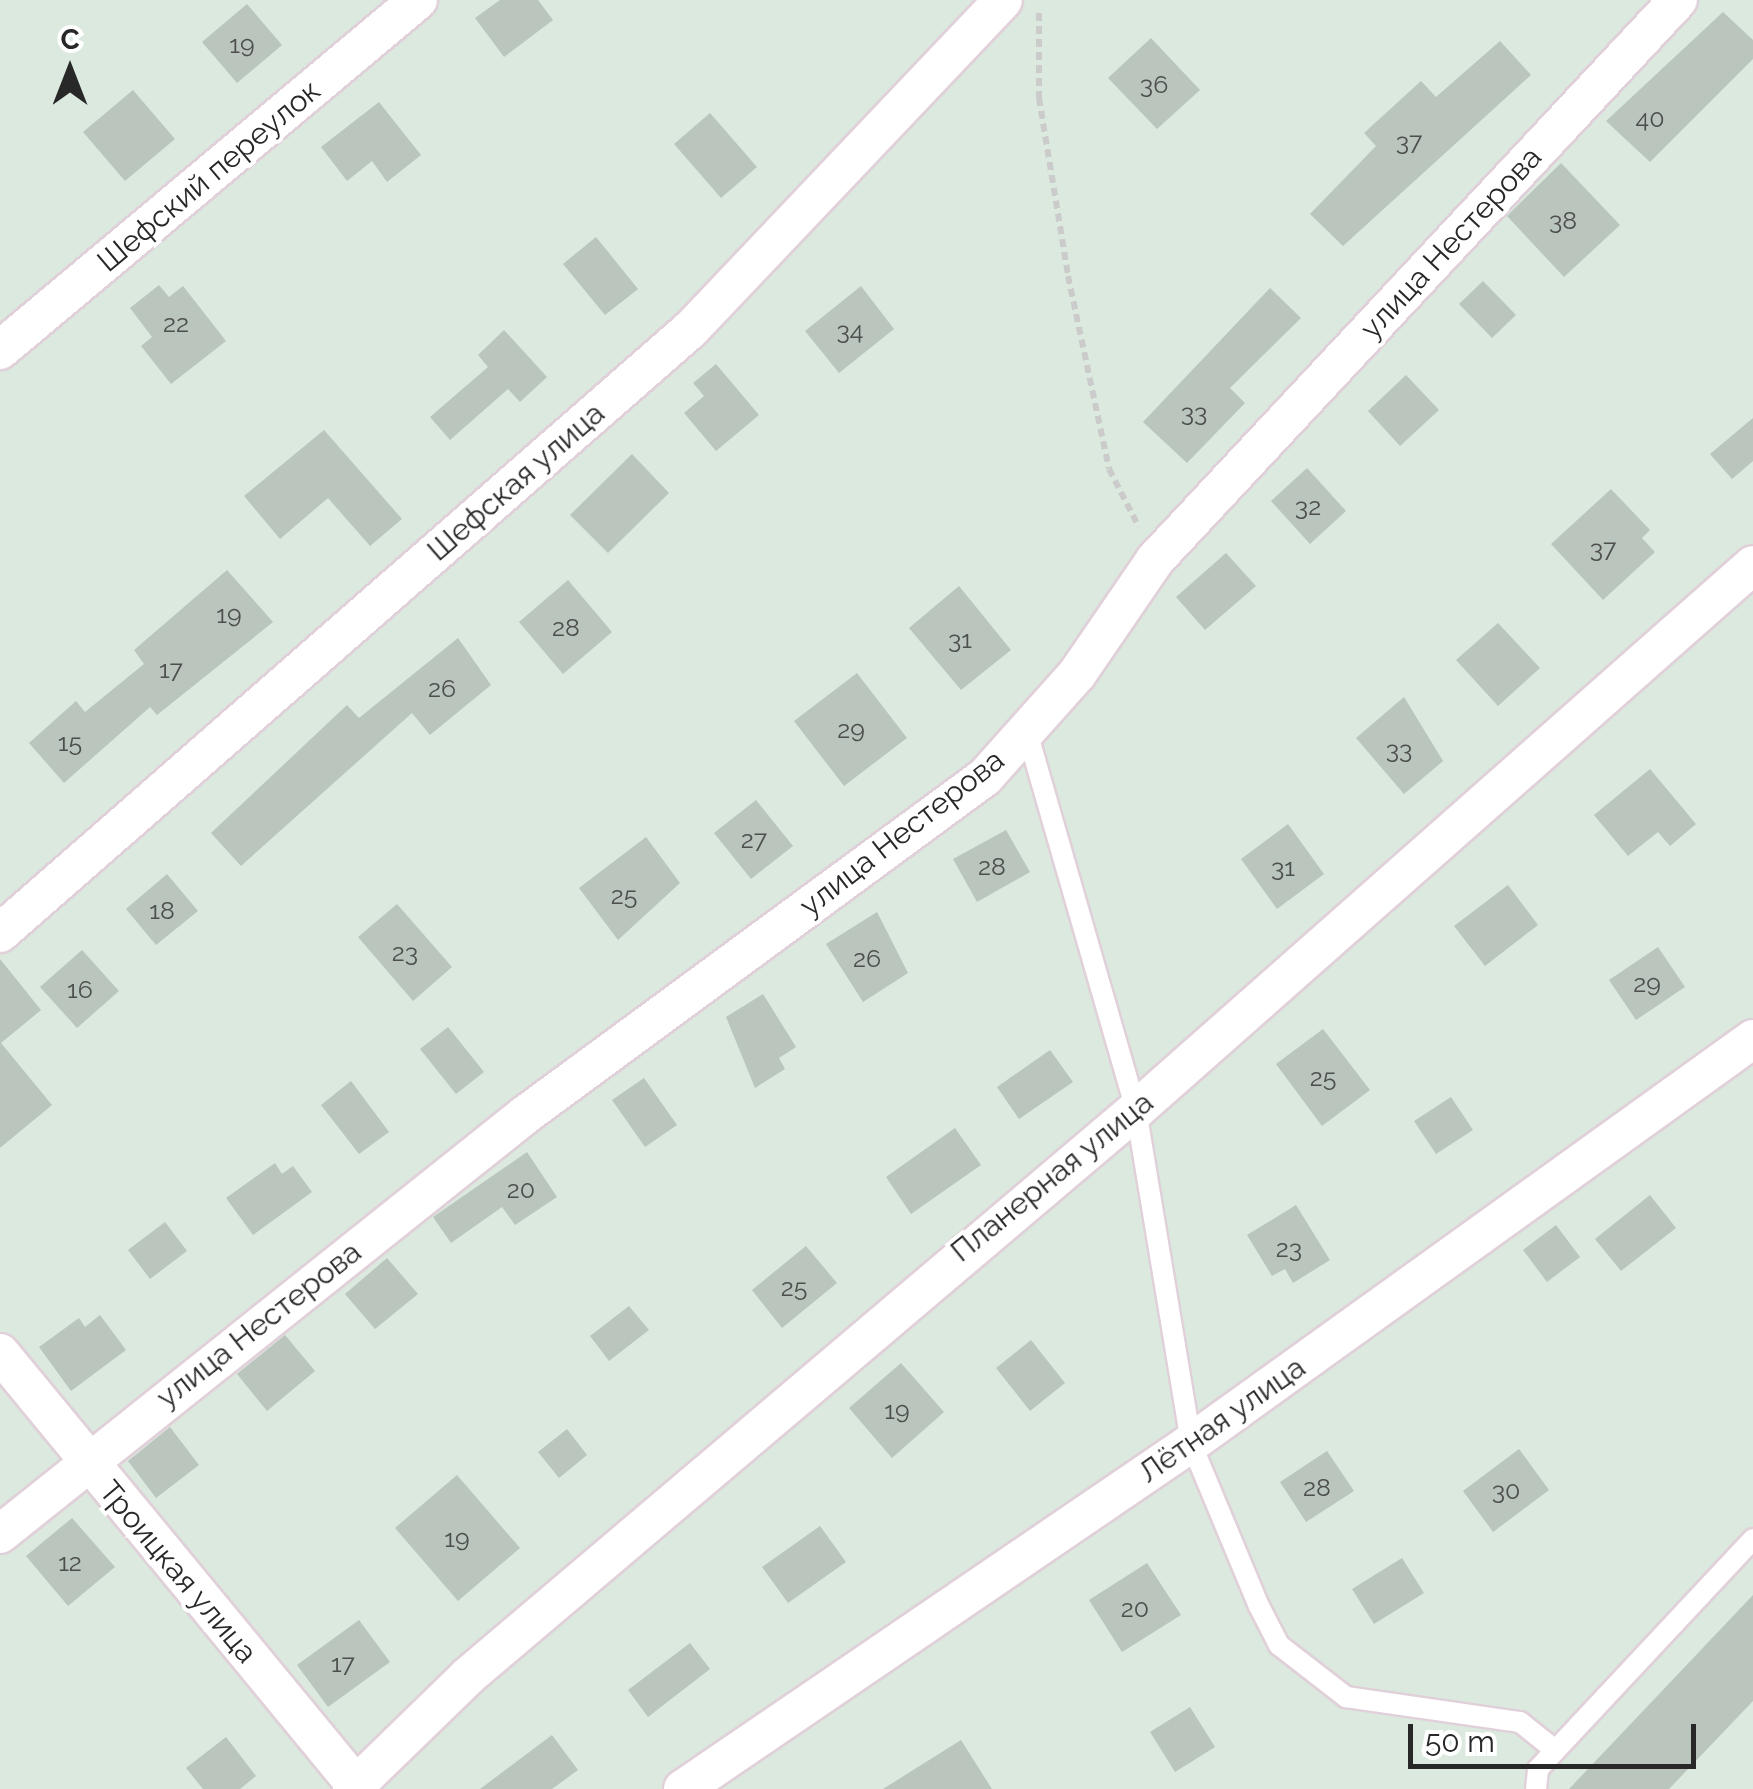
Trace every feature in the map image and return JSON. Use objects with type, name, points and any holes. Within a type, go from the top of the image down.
[{"type":"street","name":"Шефский переулок","points":[[0,350],[418,0]]},
{"type":"street","name":"Шефская улица","points":[[0,933],[691,328],[1003,0]]},
{"type":"street","name":"улица Нестерова","points":[[0,1534],[525,1115],[985,776],[1027,732],[1155,560],[1678,0]]},
{"type":"street","name":"Планерная улица","points":[[356,1788],[764,1418],[1136,1110],[1753,565]]},
{"type":"street","name":"Лётная улица","points":[[682,1789],[1191,1444],[1753,1039]]},
{"type":"street","name":"Троицкая улица","points":[[0,1353],[356,1788]]},
{"type":"lane","points":[[1027,732],[1136,1110],[1191,1444],[1259,1606],[1279,1644],[1312,1676],[1370,1706],[1520,1722],[1554,1750]]},
{"type":"lane","points":[[1536,1789],[1554,1750],[1753,1540]]},
{"type":"path","points":[[1039,0],[1039,98],[1068,276],[1110,469],[1155,560]]},
{"type":"building","points":[[500,0],[538,0],[553,20],[504,57],[475,18]]},
{"type":"building","points":[[247,4],[282,45],[237,83],[202,42]]},
{"type":"building","points":[[1723,12],[1753,40],[1753,59],[1650,162],[1606,121]]},
{"type":"building","points":[[1151,38],[1200,90],[1157,129],[1108,78]]},
{"type":"building","points":[[1500,41],[1531,75],[1343,246],[1310,214],[1376,146],[1364,133],[1421,81],[1436,97]]},
{"type":"building","points":[[133,90],[175,139],[125,181],[83,132]]},
{"type":"building","points":[[379,102],[421,155],[387,182],[372,161],[347,181],[321,147]]},
{"type":"building","points":[[710,113],[757,167],[721,198],[674,144]]},
{"type":"building","points":[[1561,163],[1620,225],[1564,277],[1507,216]]},
{"type":"building","points":[[596,237],[638,289],[605,315],[563,264]]},
{"type":"building","points":[[1483,281],[1516,315],[1492,338],[1459,304]]},
{"type":"building","points":[[159,285],[169,297],[183,286],[226,341],[171,384],[141,346],[152,337],[130,308]]},
{"type":"building","points":[[861,286],[894,329],[839,373],[805,331]]},
{"type":"building","points":[[1270,288],[1301,318],[1230,388],[1245,403],[1187,463],[1143,422]]},
{"type":"building","points":[[504,330],[547,377],[520,402],[508,389],[450,440],[430,417],[488,367],[478,355]]},
{"type":"building","points":[[716,364],[759,415],[716,451],[684,413],[704,396],[693,383]]},
{"type":"building","points":[[1406,375],[1439,410],[1400,446],[1368,411]]},
{"type":"building","points":[[1753,418],[1753,461],[1732,479],[1710,454]]},
{"type":"building","points":[[324,430],[402,519],[370,546],[328,498],[280,539],[244,496]]},
{"type":"building","points":[[632,454],[669,493],[608,553],[570,515]]},
{"type":"building","points":[[1307,468],[1346,511],[1310,544],[1271,501]]},
{"type":"building","points":[[1611,489],[1650,530],[1642,538],[1655,552],[1603,600],[1551,544]]},
{"type":"building","points":[[1226,553],[1256,586],[1205,630],[1176,597]]},
{"type":"building","points":[[227,570],[273,622],[157,715],[150,707],[64,783],[29,743],[76,701],[85,712],[144,664],[134,650]]},
{"type":"building","points":[[568,580],[612,632],[563,674],[519,622]]},
{"type":"building","points":[[959,586],[1011,650],[961,690],[909,628]]},
{"type":"building","points":[[1498,623],[1540,668],[1498,706],[1456,660]]},
{"type":"building","points":[[458,638],[491,685],[430,735],[412,713],[241,866],[211,833],[347,705],[359,718]]},
{"type":"building","points":[[857,673],[907,738],[844,786],[794,721]]},
{"type":"building","points":[[1404,697],[1443,761],[1404,794],[1356,738]]},
{"type":"building","points":[[1650,769],[1696,824],[1670,846],[1658,832],[1628,856],[1594,815]]},
{"type":"building","points":[[756,800],[793,846],[751,879],[714,833]]},
{"type":"building","points":[[1288,824],[1324,874],[1277,909],[1241,859]]},
{"type":"building","points":[[1006,830],[1030,872],[977,902],[953,859]]},
{"type":"building","points":[[646,837],[680,883],[618,940],[579,888]]},
{"type":"building","points":[[167,874],[198,911],[156,945],[126,909]]},
{"type":"building","points":[[1508,885],[1538,925],[1485,966],[1454,926]]},
{"type":"building","points":[[397,904],[452,967],[413,1001],[358,937]]},
{"type":"building","points":[[877,912],[908,973],[863,1002],[826,944]]},
{"type":"building","points":[[1658,947],[1685,987],[1636,1020],[1609,980]]},
{"type":"building","points":[[82,950],[119,991],[77,1028],[40,987]]},
{"type":"building","points":[[0,959],[41,1010],[1,1043],[52,1105],[0,1148]]},
{"type":"building","points":[[763,994],[796,1047],[779,1058],[785,1069],[755,1088],[726,1017]]},
{"type":"building","points":[[448,1027],[484,1072],[456,1094],[420,1049]]},
{"type":"building","points":[[1323,1029],[1370,1090],[1322,1126],[1276,1064]]},
{"type":"building","points":[[1050,1050],[1073,1082],[1019,1119],[997,1087]]},
{"type":"building","points":[[644,1078],[677,1125],[645,1147],[612,1100]]},
{"type":"building","points":[[351,1081],[389,1132],[359,1154],[321,1105]]},
{"type":"building","points":[[1451,1097],[1473,1130],[1436,1154],[1414,1121]]},
{"type":"building","points":[[955,1128],[981,1165],[911,1214],[886,1177]]},
{"type":"building","points":[[527,1152],[557,1197],[515,1225],[502,1207],[451,1243],[433,1217]]},
{"type":"building","points":[[275,1163],[282,1174],[293,1166],[312,1192],[253,1235],[226,1198]]},
{"type":"building","points":[[1650,1195],[1676,1228],[1621,1271],[1595,1239]]},
{"type":"building","points":[[1296,1205],[1330,1260],[1293,1283],[1285,1269],[1272,1276],[1247,1235]]},
{"type":"building","points":[[165,1222],[187,1251],[150,1279],[128,1250]]},
{"type":"building","points":[[1556,1225],[1580,1257],[1547,1282],[1523,1250]]},
{"type":"building","points":[[806,1246],[837,1283],[782,1328],[752,1290]]},
{"type":"building","points":[[387,1258],[418,1294],[375,1329],[345,1294]]},
{"type":"building","points":[[629,1306],[649,1330],[609,1361],[590,1336]]},
{"type":"building","points":[[100,1315],[126,1350],[71,1391],[39,1347],[79,1318],[85,1327]]},
{"type":"building","points":[[285,1335],[315,1371],[267,1411],[237,1374]]},
{"type":"building","points":[[1031,1340],[1065,1383],[1030,1411],[996,1368]]},
{"type":"building","points":[[901,1363],[944,1412],[892,1458],[849,1408]]},
{"type":"building","points":[[170,1427],[199,1465],[156,1498],[128,1461]]},
{"type":"building","points":[[567,1429],[587,1455],[559,1478],[538,1452]]},
{"type":"building","points":[[1519,1449],[1549,1490],[1493,1532],[1463,1491]]},
{"type":"building","points":[[1327,1451],[1354,1491],[1306,1522],[1280,1482]]},
{"type":"building","points":[[457,1475],[520,1548],[458,1601],[395,1528]]},
{"type":"building","points":[[72,1518],[115,1567],[68,1606],[26,1556]]},
{"type":"building","points":[[820,1526],[846,1562],[788,1603],[762,1567]]},
{"type":"building","points":[[1402,1558],[1424,1593],[1374,1624],[1352,1589]]},
{"type":"building","points":[[1147,1563],[1181,1615],[1122,1652],[1089,1600]]},
{"type":"building","points":[[1753,1595],[1753,1701],[1669,1789],[1569,1789]]},
{"type":"building","points":[[359,1620],[390,1662],[328,1707],[297,1665]]},
{"type":"building","points":[[690,1643],[710,1669],[648,1717],[628,1690]]},
{"type":"building","points":[[1190,1707],[1215,1747],[1175,1772],[1150,1732]]},
{"type":"building","points":[[552,1735],[578,1770],[552,1789],[480,1789]]},
{"type":"building","points":[[226,1737],[256,1776],[240,1789],[203,1789],[186,1768]]},
{"type":"building","points":[[961,1740],[992,1789],[883,1789]]}]
